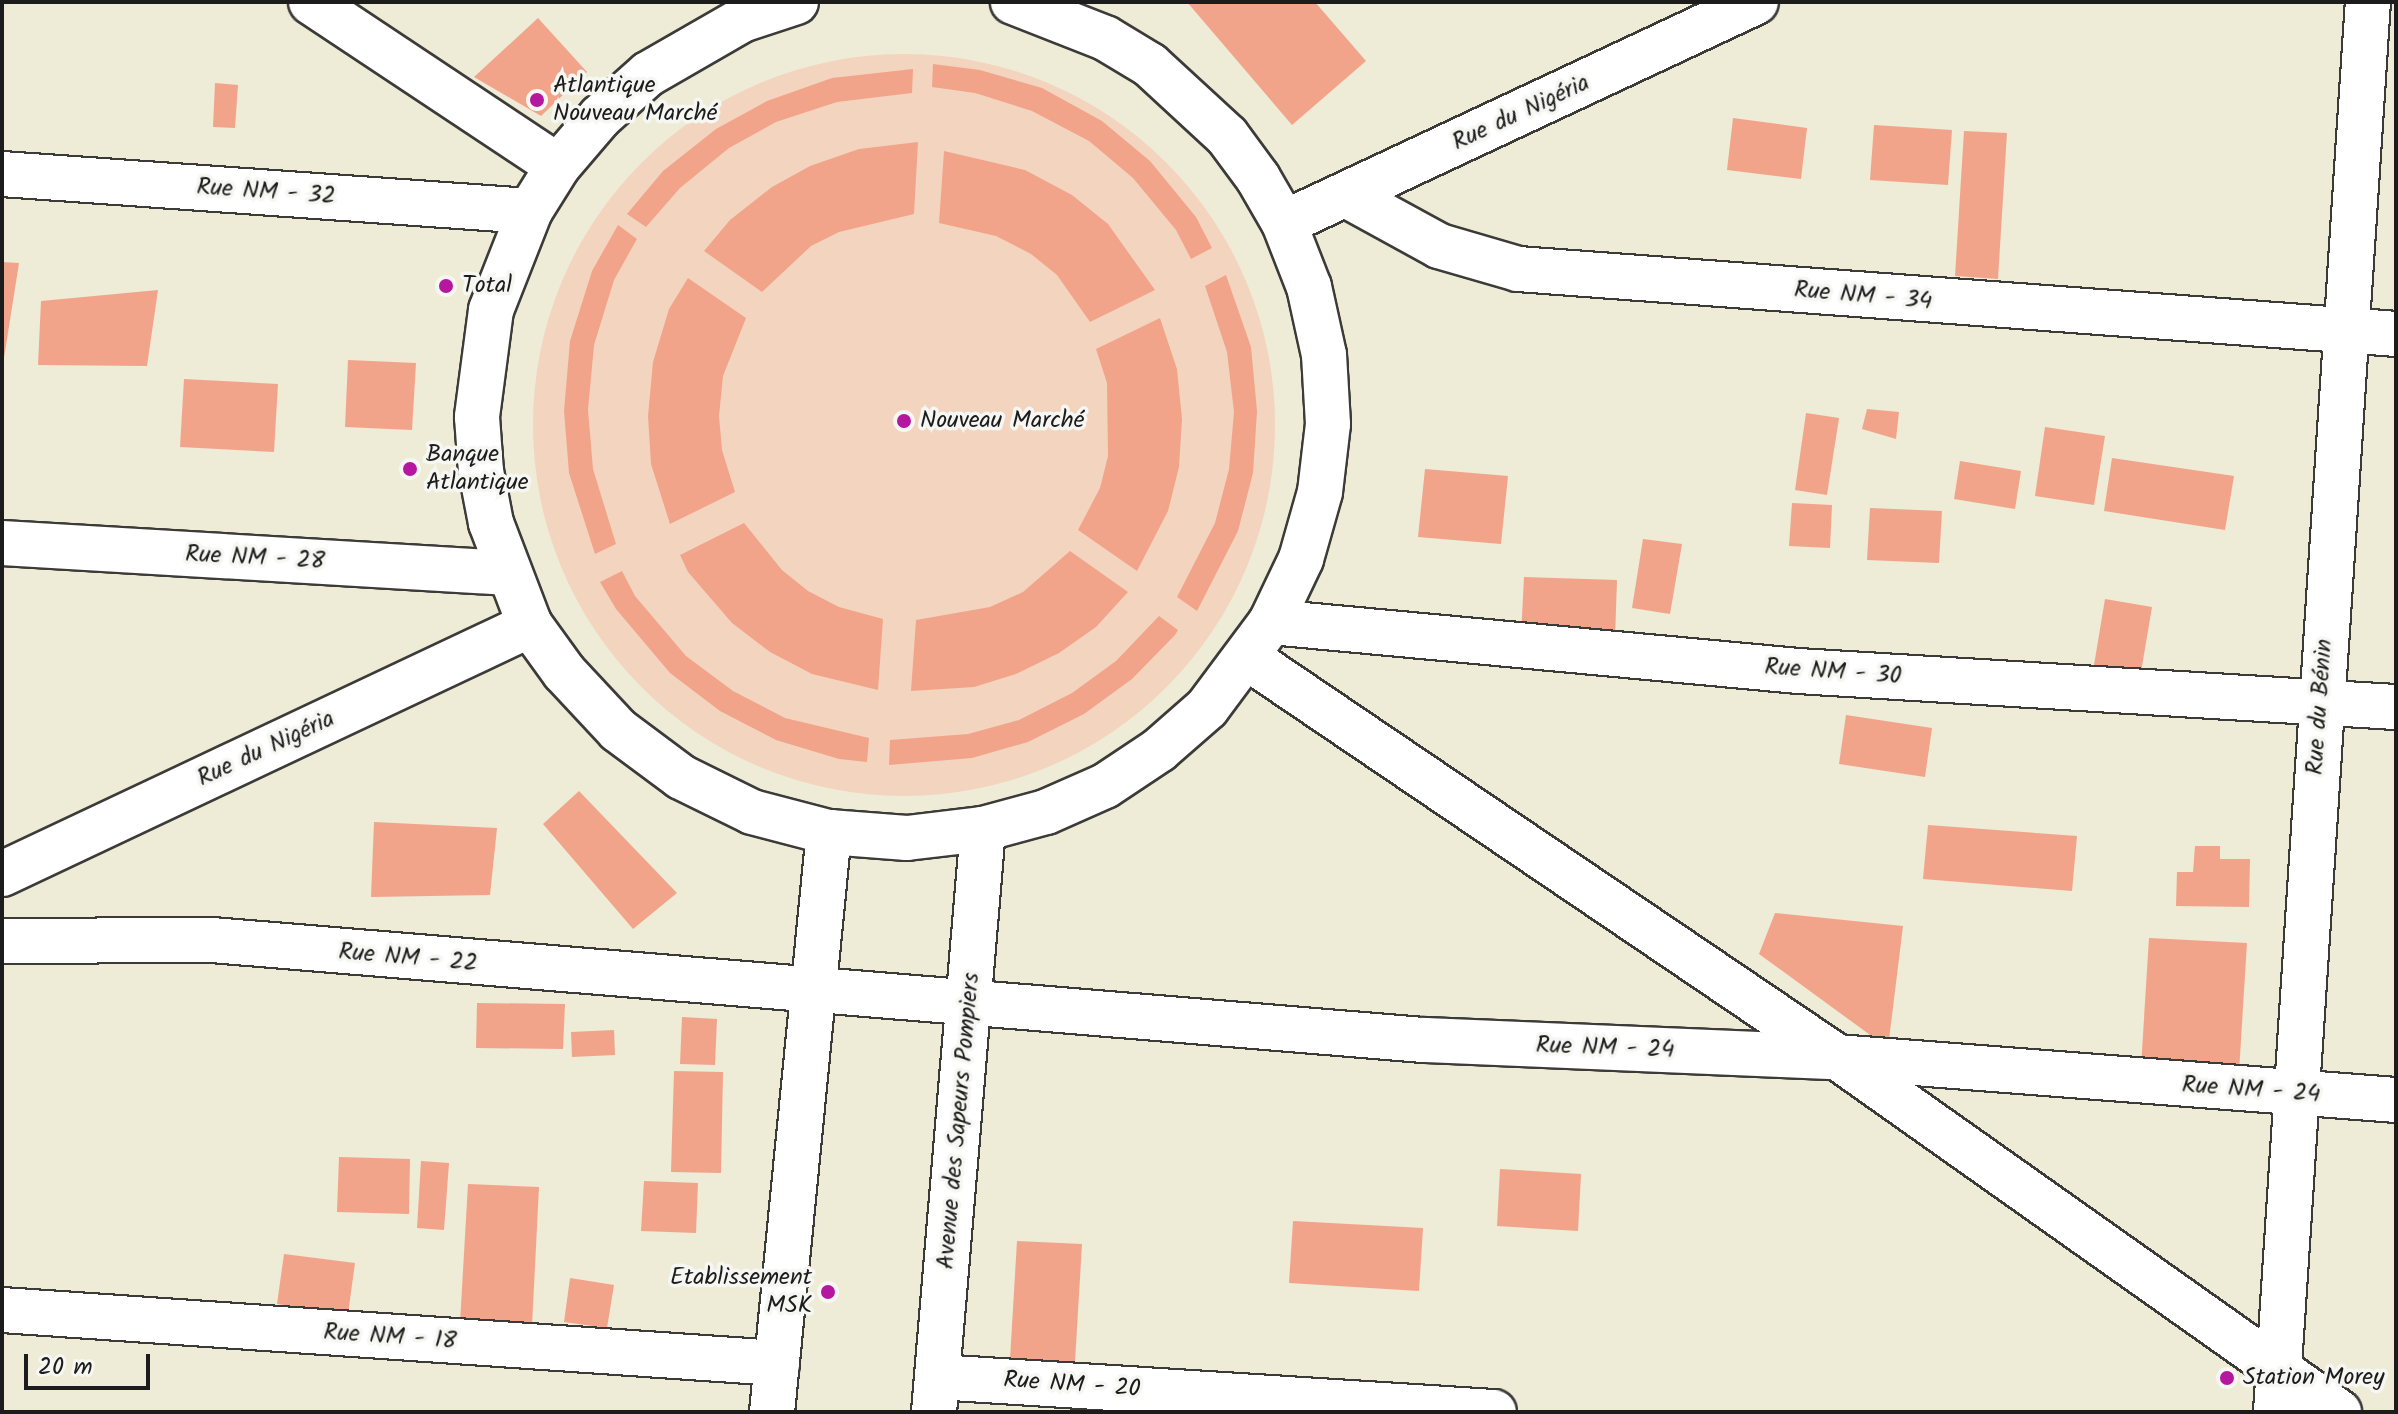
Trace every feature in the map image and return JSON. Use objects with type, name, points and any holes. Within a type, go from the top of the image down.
[{"type":"street","points":[[311,2],[558,166]]},
{"type":"street","points":[[723,2],[600,117],[558,166],[530,211],[491,310],[477,417],[481,471],[508,573],[530,625],[564,672],[618,730],[681,777],[752,812],[829,832],[907,838],[983,829],[1046,812],[1105,786],[1159,750],[1207,708],[1248,658],[1271,622],[1301,559],[1320,492],[1328,424],[1324,355],[1309,287],[1284,223],[1227,136],[1170,82],[1094,20],[1013,2]]},
{"type":"street","points":[[648,74],[742,20],[796,2]]},
{"type":"street","name":"Rue du Nigéria","points":[[1284,223],[1756,2]]},
{"type":"street","name":"Rue du Bénin","points":[[2276,1412],[2368,2]]},
{"type":"street","name":"Rue NM - 32","points":[[2,174],[530,211]]},
{"type":"street","name":"Rue NM - 34","points":[[1346,195],[1439,246],[1518,269],[2396,334]]},
{"type":"street","name":"Rue NM - 28","points":[[2,543],[508,573]]},
{"type":"street","name":"Rue NM - 30","points":[[1271,622],[1798,671],[2396,707]]},
{"type":"street","name":"Rue du Nigéria","points":[[2,874],[530,625]]},
{"type":"street","points":[[1248,658],[1837,1057],[2339,1412]]},
{"type":"street","name":"Avenue des Sapeurs Pompiers","points":[[936,1394],[983,829]]},
{"type":"street","points":[[772,1412],[829,832]]},
{"type":"street","name":"Rue NM - 22","points":[[2,941],[212,940],[814,991]]},
{"type":"street","name":"Rue NM - 24","points":[[814,991],[1424,1040],[1837,1057],[2396,1100]]},
{"type":"street","name":"Rue NM - 18","points":[[2,1310],[777,1363]]},
{"type":"street","name":"Rue NM - 20","points":[[936,1394],[1494,1412]]},
{"type":"shaded area","name":"Nouveau Marché","points":[[904,54],[976,61],[1046,82],[1110,117],[1166,163],[1212,219],[1247,283],[1268,353],[1275,425],[1268,497],[1247,567],[1212,631],[1166,687],[1110,733],[1046,768],[976,789],[904,796],[832,789],[762,768],[698,733],[642,687],[596,631],[561,567],[540,497],[533,425],[540,353],[561,283],[596,219],[642,163],[698,117],[762,82],[832,61]]},
{"type":"building","points":[[1187,2],[1315,2],[1366,61],[1292,125]]},
{"type":"building","points":[[538,18],[587,72],[541,116],[474,77]]},
{"type":"building","points":[[933,64],[980,70],[1042,88],[1102,121],[1150,161],[1196,217],[1212,248],[1191,259],[1176,230],[1133,178],[1089,141],[1032,111],[975,93],[932,87]]},
{"type":"building","points":[[913,69],[912,93],[837,102],[776,122],[729,148],[680,188],[646,227],[627,214],[663,171],[716,129],[767,101],[832,78]]},
{"type":"building","points":[[215,83],[238,85],[235,128],[213,127]]},
{"type":"building","points":[[1733,118],[1807,128],[1801,179],[1727,170]]},
{"type":"building","points":[[1874,125],[1952,130],[1948,185],[1870,180]]},
{"type":"building","points":[[1964,131],[2007,133],[1998,279],[1955,276]]},
{"type":"building","points":[[918,142],[914,214],[839,232],[811,246],[762,292],[704,251],[730,220],[772,187],[810,166],[859,149]]},
{"type":"building","points":[[944,151],[1025,170],[1072,195],[1108,224],[1155,290],[1090,322],[1057,275],[1031,254],[996,236],[939,223]]},
{"type":"building","points":[[618,225],[637,239],[614,280],[594,345],[588,410],[593,469],[616,544],[595,554],[569,473],[564,411],[570,341],[592,271]]},
{"type":"building","points":[[2,262],[19,263],[4,358],[2,358]]},
{"type":"building","points":[[1226,275],[1251,347],[1257,411],[1253,473],[1238,531],[1197,611],[1177,597],[1215,523],[1229,469],[1234,412],[1227,352],[1205,286]]},
{"type":"building","points":[[688,278],[746,318],[723,376],[719,416],[722,450],[735,492],[670,524],[651,464],[648,416],[653,362],[669,309]]},
{"type":"building","points":[[158,290],[147,366],[38,365],[41,301]]},
{"type":"building","points":[[1160,318],[1177,369],[1182,419],[1179,467],[1168,511],[1137,571],[1078,530],[1100,488],[1108,456],[1107,383],[1096,349]]},
{"type":"building","points":[[348,360],[416,363],[412,430],[345,427]]},
{"type":"building","points":[[184,379],[278,384],[274,452],[180,447]]},
{"type":"building","points":[[1867,409],[1899,412],[1896,439],[1862,429]]},
{"type":"building","points":[[1806,413],[1839,418],[1827,495],[1795,490]]},
{"type":"building","points":[[2045,427],[2105,436],[2094,505],[2035,496]]},
{"type":"building","points":[[2112,458],[2234,476],[2225,530],[2104,511]]},
{"type":"building","points":[[1960,461],[2021,471],[2015,509],[1954,499]]},
{"type":"building","points":[[1425,469],[1508,476],[1501,544],[1418,537]]},
{"type":"building","points":[[1792,503],[1832,505],[1830,548],[1789,546]]},
{"type":"building","points":[[1870,508],[1942,511],[1939,563],[1867,560]]},
{"type":"building","points":[[744,523],[782,570],[808,591],[839,607],[883,619],[878,690],[812,674],[770,652],[732,623],[688,572],[680,555]]},
{"type":"building","points":[[1643,539],[1682,544],[1670,614],[1632,608]]},
{"type":"building","points":[[1070,551],[1128,592],[1096,627],[1059,653],[1016,674],[974,687],[911,691],[916,620],[990,607],[1023,592]]},
{"type":"building","points":[[622,571],[635,596],[686,656],[733,691],[785,718],[869,738],[867,762],[839,759],[776,740],[720,711],[670,673],[616,609],[600,582]]},
{"type":"building","points":[[1524,577],[1617,580],[1615,639],[1521,636]]},
{"type":"building","points":[[2105,599],[2152,607],[2141,672],[2094,665]]},
{"type":"building","points":[[1159,616],[1178,630],[1175,635],[1132,679],[1084,714],[1028,742],[972,758],[889,765],[890,740],[968,734],[1019,720],[1072,693],[1116,661]]},
{"type":"building","points":[[1846,715],[1932,728],[1925,777],[1839,764]]},
{"type":"building","points":[[579,791],[677,893],[633,929],[543,824]]},
{"type":"building","points":[[374,822],[497,828],[490,895],[371,897]]},
{"type":"building","points":[[1928,825],[2077,836],[2072,891],[1923,879]]},
{"type":"building","points":[[2195,846],[2220,846],[2220,859],[2250,859],[2249,907],[2176,906],[2177,872],[2193,872]]},
{"type":"building","points":[[1775,913],[1903,926],[1888,1048],[1759,954]]},
{"type":"building","points":[[2149,938],[2247,943],[2239,1072],[2141,1067]]},
{"type":"building","points":[[477,1003],[565,1004],[563,1049],[476,1048]]},
{"type":"building","points":[[682,1017],[717,1019],[715,1065],[680,1064]]},
{"type":"building","points":[[614,1030],[615,1055],[572,1057],[571,1032]]},
{"type":"building","points":[[674,1071],[723,1072],[721,1173],[671,1172]]},
{"type":"building","points":[[339,1157],[410,1159],[409,1214],[337,1212]]},
{"type":"building","points":[[421,1161],[449,1163],[444,1230],[417,1228]]},
{"type":"building","points":[[1500,1169],[1581,1174],[1578,1231],[1497,1226]]},
{"type":"building","points":[[644,1181],[698,1183],[696,1233],[641,1231]]},
{"type":"building","points":[[468,1184],[539,1187],[532,1326],[460,1323]]},
{"type":"building","points":[[1293,1221],[1423,1228],[1419,1291],[1289,1283]]},
{"type":"building","points":[[1017,1241],[1082,1244],[1074,1379],[1009,1376]]},
{"type":"building","points":[[284,1254],[355,1263],[348,1314],[277,1304]]},
{"type":"building","points":[[570,1278],[614,1285],[607,1328],[564,1322]]},
{"type":"place","name":"Atlantique Nouveau Marché","points":[[537,100]]},
{"type":"place","name":"Total","points":[[446,286]]},
{"type":"place","name":"Nouveau Marché","points":[[904,421]]},
{"type":"place","name":"Banque Atlantique","points":[[410,469]]},
{"type":"place","name":"Etablissement MSK","points":[[828,1292]]},
{"type":"place","name":"Station Morey","points":[[2227,1378]]}]
